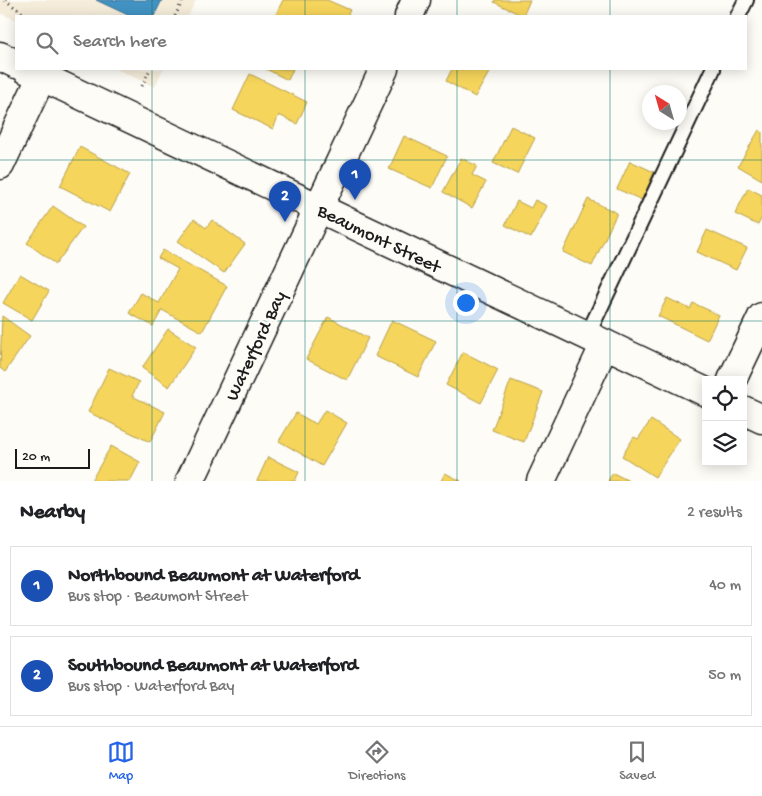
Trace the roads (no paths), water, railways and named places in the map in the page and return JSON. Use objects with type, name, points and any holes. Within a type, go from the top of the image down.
[{"type":"street","points":[[409,15],[416,0]]},
{"type":"street","points":[[0,56],[15,64]]},
{"type":"street","name":"Waterford Bay","points":[[190,481],[384,70]]},
{"type":"street","points":[[0,165],[34,72]]},
{"type":"street","name":"Beaumont Street","points":[[34,72],[702,390]]},
{"type":"street","points":[[734,376],[762,317]]},
{"type":"street","points":[[541,481],[596,340]]},
{"type":"street","points":[[747,412],[762,419]]},
{"type":"lane","points":[[738,15],[746,0]]},
{"type":"lane","points":[[596,340],[713,70]]},
{"type":"place","name":"Northbound Beaumont at Waterford","points":[[355,200]]},
{"type":"place","name":"Southbound Beaumont at Waterford","points":[[285,222]]}]
